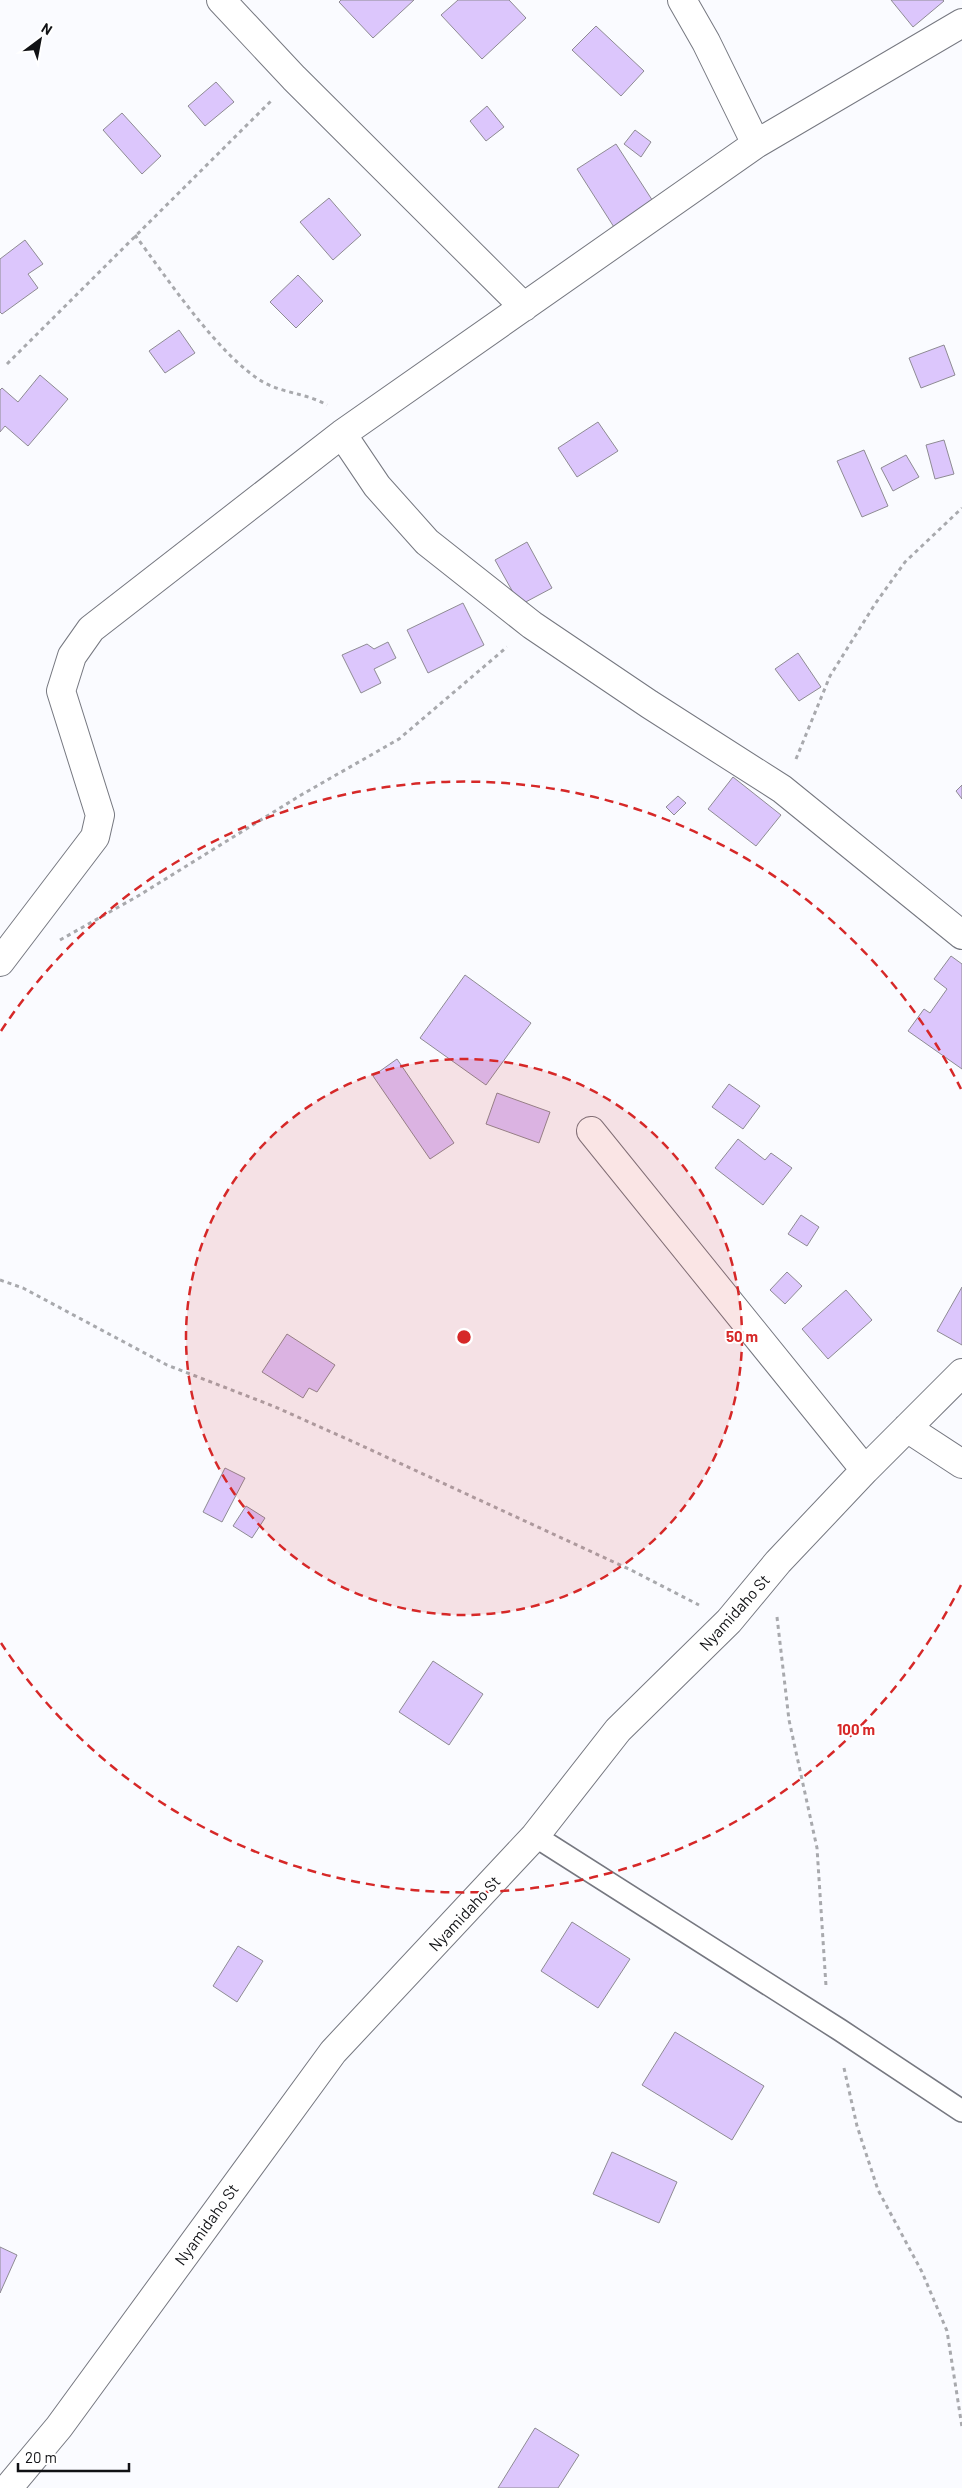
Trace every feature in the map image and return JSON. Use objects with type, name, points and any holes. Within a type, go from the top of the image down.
[{"type":"street","points":[[221,0],[294,78],[524,307]]},
{"type":"street","points":[[682,0],[706,42],[756,144]]},
{"type":"street","points":[[0,962],[95,838],[100,815],[61,691],[72,656],[91,628],[350,428],[756,144],[962,23]]},
{"type":"street","points":[[350,428],[377,486],[427,542],[532,625],[649,704],[782,789],[962,935]]},
{"type":"street","points":[[591,1132],[864,1470]]},
{"type":"street","name":"Nyamidaho St","points":[[8,2488],[59,2427],[334,2052],[535,1836],[618,1730],[730,1620],[778,1562],[864,1470],[962,1373]]},
{"type":"street","points":[[907,1428],[962,1464]]},
{"type":"lane","points":[[535,1836],[835,2027],[962,2111]]},
{"type":"path","points":[[6,364],[294,78]]},
{"type":"path","points":[[135,234],[179,294],[234,358],[261,381],[283,392],[318,400],[350,428]]},
{"type":"path","points":[[782,789],[830,676],[875,604],[905,562],[962,508]]},
{"type":"path","points":[[53,944],[88,926],[301,794],[399,739],[532,625]]},
{"type":"path","points":[[0,1280],[23,1288],[167,1365],[273,1406],[348,1439],[631,1570],[730,1620]]},
{"type":"path","points":[[778,1562],[781,1586],[776,1607],[789,1720],[817,1848],[835,2027],[857,2126],[878,2190],[922,2272],[947,2331],[962,2427]]},
{"type":"building","points":[[341,0],[414,0],[373,38],[339,2]]},
{"type":"building","points":[[458,0],[509,0],[526,18],[482,59],[441,15]]},
{"type":"building","points":[[891,0],[943,0],[944,1],[913,27]]},
{"type":"building","points":[[596,26],[644,71],[621,96],[572,50]]},
{"type":"building","points":[[216,82],[234,102],[205,126],[188,106]]},
{"type":"building","points":[[487,106],[504,127],[486,141],[470,121]]},
{"type":"building","points":[[122,113],[161,156],[142,174],[103,130]]},
{"type":"building","points":[[635,130],[651,142],[641,157],[624,144]]},
{"type":"building","points":[[616,144],[658,209],[619,235],[577,169]]},
{"type":"building","points":[[329,198],[361,235],[333,260],[300,222]]},
{"type":"building","points":[[25,240],[43,264],[28,274],[38,288],[2,314],[0,312],[0,259]]},
{"type":"building","points":[[298,275],[323,301],[296,328],[270,302]]},
{"type":"building","points":[[179,330],[195,353],[165,373],[149,351]]},
{"type":"building","points":[[944,345],[955,375],[921,388],[909,358]]},
{"type":"building","points":[[40,375],[68,399],[28,446],[5,426],[0,432],[0,390],[2,388],[18,402]]},
{"type":"building","points":[[598,422],[618,451],[577,477],[558,448]]},
{"type":"building","points":[[944,440],[954,474],[935,479],[926,445]]},
{"type":"building","points":[[864,450],[888,506],[862,517],[837,461]]},
{"type":"building","points":[[906,455],[919,477],[893,491],[881,468]]},
{"type":"building","points":[[527,542],[552,588],[520,605],[495,560]]},
{"type":"building","points":[[463,603],[484,645],[428,673],[407,630]]},
{"type":"building","points":[[388,642],[396,658],[374,669],[381,683],[361,693],[342,655],[367,644],[374,649]]},
{"type":"building","points":[[798,653],[821,687],[799,701],[775,669]]},
{"type":"building","points":[[733,777],[781,815],[756,846],[708,809]]},
{"type":"building","points":[[962,785],[962,799],[956,791]]},
{"type":"building","points":[[678,796],[686,803],[674,815],[666,807]]},
{"type":"building","points":[[951,956],[962,964],[962,1069],[908,1031],[924,1009],[930,1013],[947,989],[934,979]]},
{"type":"building","points":[[465,975],[531,1023],[486,1085],[420,1038]]},
{"type":"building","points":[[397,1059],[454,1143],[430,1159],[373,1076]]},
{"type":"building","points":[[729,1084],[760,1106],[743,1129],[712,1107]]},
{"type":"building","points":[[497,1093],[550,1112],[539,1143],[486,1124]]},
{"type":"building","points":[[738,1139],[765,1160],[771,1153],[792,1168],[763,1205],[715,1168]]},
{"type":"building","points":[[801,1215],[819,1227],[807,1246],[788,1234]]},
{"type":"building","points":[[787,1272],[802,1286],[785,1304],[770,1290]]},
{"type":"building","points":[[962,1287],[962,1345],[937,1331]]},
{"type":"building","points":[[846,1290],[872,1320],[828,1359],[802,1329]]},
{"type":"building","points":[[287,1334],[335,1365],[317,1392],[309,1388],[303,1398],[262,1372]]},
{"type":"building","points":[[225,1468],[245,1478],[222,1522],[203,1512]]},
{"type":"building","points":[[246,1506],[265,1518],[252,1538],[233,1526]]},
{"type":"building","points":[[433,1661],[483,1694],[449,1745],[399,1712]]},
{"type":"building","points":[[572,1922],[630,1959],[598,2008],[541,1971]]},
{"type":"building","points":[[238,1946],[263,1961],[237,2002],[213,1986]]},
{"type":"building","points":[[675,2032],[764,2086],[732,2140],[642,2085]]},
{"type":"building","points":[[612,2152],[677,2182],[659,2223],[593,2194]]},
{"type":"building","points":[[0,2247],[17,2255],[0,2293]]},
{"type":"building","points":[[535,2428],[579,2455],[558,2488],[498,2488]]}]
